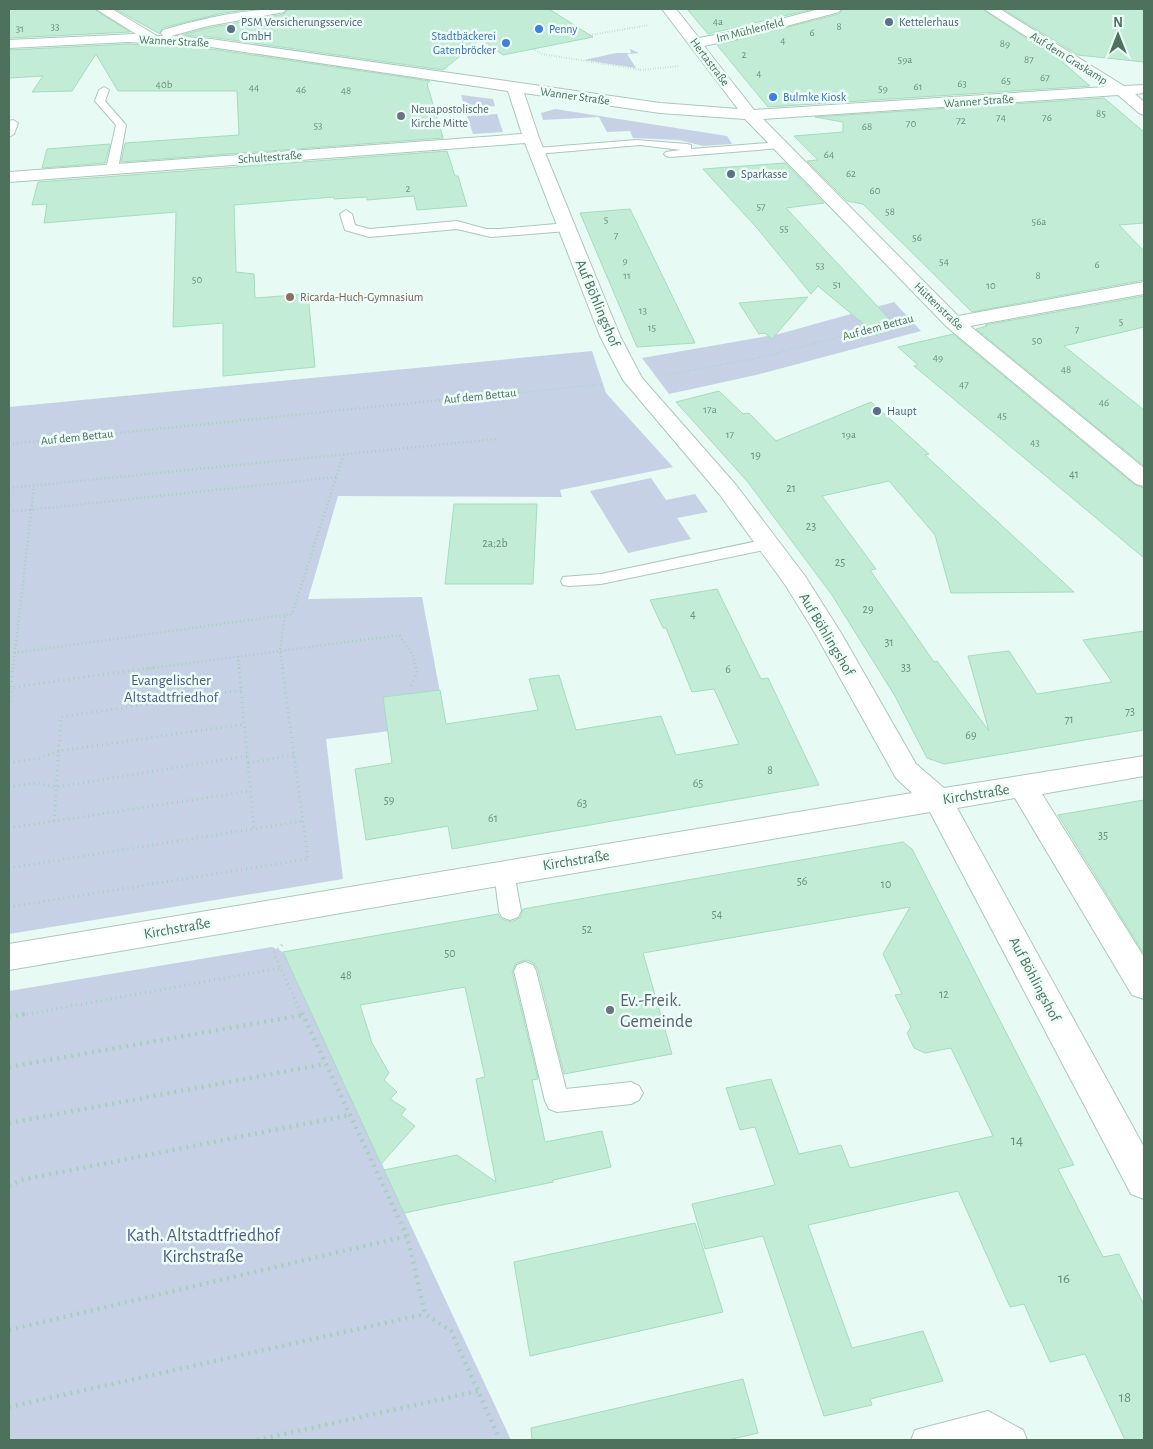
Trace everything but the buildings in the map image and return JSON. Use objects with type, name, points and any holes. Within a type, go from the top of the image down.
[{"type":"street","points":[[103,9],[152,38],[206,22],[279,9]]},
{"type":"street","name":"Hertastraße","points":[[669,9],[750,115]]},
{"type":"street","name":"Im Mühlenfeld","points":[[696,43],[736,35],[834,9]]},
{"type":"street","name":"Auf dem Graskamp","points":[[991,9],[1122,91],[1144,110]]},
{"type":"street","name":"Wanner Straße","points":[[9,44],[152,38],[211,43],[660,108],[750,115],[1144,90]]},
{"type":"street","name":"Auf Böhlingshof","points":[[514,88],[534,144],[610,336],[633,380],[728,490],[796,582],[828,633],[906,772],[938,800],[1144,1182]]},
{"type":"street","name":"Hüttenstraße","points":[[750,115],[949,317],[1144,479]]},
{"type":"street","name":"Schultestraße","points":[[9,177],[469,142],[534,144]]},
{"type":"street","points":[[949,317],[1144,288]]},
{"type":"street","name":"Kirchstraße","points":[[9,957],[504,872],[1144,766]]},
{"type":"street","points":[[1022,786],[1144,985]]},
{"type":"lane","points":[[104,90],[100,101],[120,125],[112,169]]},
{"type":"lane","points":[[9,134],[13,123]]},
{"type":"lane","points":[[534,144],[640,143],[672,145],[708,151]]},
{"type":"lane","points":[[670,154],[781,145]]},
{"type":"lane","points":[[346,214],[349,228],[369,233],[457,225],[466,225],[480,232],[493,233],[567,227]]},
{"type":"lane","points":[[569,581],[601,579],[767,544]]},
{"type":"lane","points":[[504,872],[510,911]]},
{"type":"lane","points":[[524,971],[556,1101],[632,1093]]},
{"type":"lane","points":[[925,1440],[988,1425],[1013,1440]]},
{"type":"path","points":[[590,34],[634,26],[680,22]]},
{"type":"path","points":[[534,49],[542,54],[642,70],[685,66]]},
{"type":"path","points":[[450,78],[469,142]]},
{"type":"path","name":"Auf dem Bettau","points":[[9,444],[633,380],[763,357],[916,317],[949,317]]},
{"type":"path","points":[[9,488],[344,453],[496,440]]},
{"type":"path","points":[[14,652],[292,614],[344,453]]},
{"type":"path","points":[[9,512],[337,477]]},
{"type":"path","points":[[9,702],[9,688],[34,486]]},
{"type":"path","points":[[9,907],[308,859],[280,650],[285,615]]},
{"type":"path","points":[[9,688],[398,635],[413,655],[417,673],[411,686]]},
{"type":"path","points":[[238,656],[254,829]]},
{"type":"path","points":[[54,821],[61,717],[242,690]]},
{"type":"path","points":[[9,763],[40,758],[59,751],[245,724]]},
{"type":"path","points":[[248,763],[294,755]]},
{"type":"path","points":[[9,787],[35,783],[57,787],[247,756]]},
{"type":"path","points":[[9,828],[250,791]]},
{"type":"path","points":[[9,868],[303,821]]},
{"type":"path","points":[[9,1017],[280,968],[407,1236],[425,1314],[450,1331],[500,1440]]},
{"type":"path","points":[[9,1067],[303,1015]]},
{"type":"path","points":[[9,1123],[325,1064]]},
{"type":"path","points":[[9,1186],[30,1178],[350,1115]]},
{"type":"path","points":[[9,1330],[407,1236]]},
{"type":"path","points":[[9,1407],[425,1314]]},
{"type":"path","points":[[257,1440],[478,1392]]},
{"type":"green space","points":[[630,49],[639,53],[627,54],[636,68],[584,60],[616,53],[631,53]]},
{"type":"green space","points":[[461,95],[493,99],[495,106],[465,108]]},
{"type":"green space","points":[[555,109],[727,136],[732,144],[703,146],[679,140],[633,138],[630,131],[607,132],[599,117],[543,120],[541,113]]},
{"type":"green space","points":[[497,114],[503,132],[473,134],[467,116]]},
{"type":"green space","points":[[894,302],[921,331],[756,375],[669,394],[642,358],[779,334]]},
{"type":"green space","name":"Evangelischer Altstadtfriedhof","points":[[592,351],[606,393],[673,467],[560,490],[562,497],[338,496],[308,599],[422,597],[446,724],[326,739],[343,879],[9,934],[9,407]]},
{"type":"green space","points":[[651,478],[666,500],[695,494],[708,512],[677,518],[691,539],[628,553],[590,491]]},
{"type":"green space","name":"Kath. Altstadtfriedhof Kirchstraße","points":[[272,947],[283,952],[511,1440],[9,1440],[9,991]]},
{"type":"place","name":"Kettelerhaus","points":[[889,22]]},
{"type":"place","name":"PSM Versicherungsservice GmbH","points":[[231,29]]},
{"type":"place","name":"Penny","points":[[539,29]]},
{"type":"place","name":"Stadtbäckerei Gatenbröcker","points":[[506,43]]},
{"type":"place","name":"Bulmke Kiosk","points":[[773,97]]},
{"type":"place","name":"Neuapostolische Kirche Mitte","points":[[401,116]]},
{"type":"place","name":"Sparkasse","points":[[731,174]]},
{"type":"place","name":"Ricarda-Huch-Gymnasium","points":[[290,297]]},
{"type":"place","name":"Haupt","points":[[877,411]]},
{"type":"place","name":"Ev.-Freik. Gemeinde","points":[[610,1010]]}]
